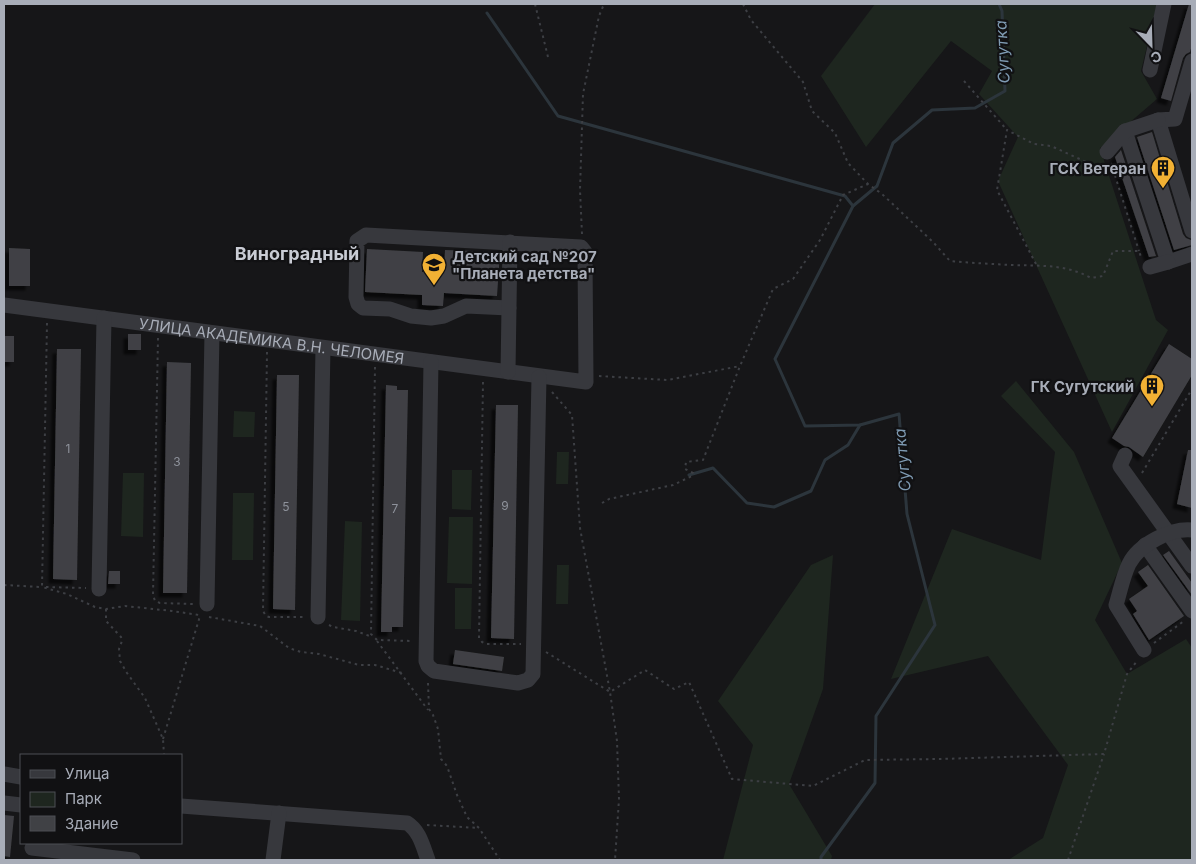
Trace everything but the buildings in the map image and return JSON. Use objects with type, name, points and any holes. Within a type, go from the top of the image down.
[{"type":"street","points":[[1150,70],[1164,4]]},
{"type":"street","points":[[1107,152],[1125,131],[1158,120],[1175,119],[1192,61]]},
{"type":"street","points":[[1158,120],[1192,231]]},
{"type":"street","points":[[1125,131],[1168,262]]},
{"type":"street","points":[[509,308],[466,306],[440,317],[418,318],[390,309],[363,308],[358,304],[356,297],[356,245],[362,236],[366,235],[510,242],[583,249],[585,256],[586,376]]},
{"type":"street","points":[[508,372],[510,242]]},
{"type":"street","points":[[1150,267],[1192,254]]},
{"type":"street","name":"УЛИЦА АКАДЕМИКА В.Н. ЧЕЛОМЕЯ","points":[[4,305],[539,377],[586,382],[586,376]]},
{"type":"street","points":[[99,588],[104,318]]},
{"type":"street","points":[[204,610],[212,333]]},
{"type":"street","points":[[318,617],[323,348]]},
{"type":"street","points":[[431,362],[426,661],[434,672],[523,682],[528,680],[533,674],[539,377]]},
{"type":"street","points":[[1125,455],[1120,466],[1170,532],[1192,566]]},
{"type":"street","points":[[1144,650],[1116,605],[1129,563],[1145,546],[1170,532],[1184,529],[1192,530]]},
{"type":"street","points":[[1145,546],[1188,616]]},
{"type":"street","points":[[4,774],[20,777]]},
{"type":"street","points":[[4,803],[20,805]]},
{"type":"street","points":[[182,806],[403,823],[412,826],[419,835],[428,860]]},
{"type":"street","points":[[273,860],[279,813]]},
{"type":"street","points":[[32,850],[133,860]]},
{"type":"path","points":[[535,4],[548,58]]},
{"type":"path","points":[[583,249],[580,190],[583,94],[599,16],[604,4]]},
{"type":"path","points":[[743,4],[751,20],[803,82],[812,111],[835,134],[848,163],[868,184],[882,194],[933,242],[950,261],[1014,265],[1036,264],[1078,271],[1091,278],[1104,276],[1113,251],[1139,252]]},
{"type":"path","points":[[964,81],[1007,130],[1034,144],[1051,146],[1095,166],[1112,168]]},
{"type":"path","points":[[1007,130],[996,190],[1036,264]]},
{"type":"path","points":[[1107,152],[1139,252],[1145,266],[1150,267]]},
{"type":"path","points":[[602,503],[609,499],[674,485],[692,476],[693,473],[685,469],[686,462],[703,460],[773,289],[793,279],[820,240],[842,196],[868,184]]},
{"type":"path","points":[[42,586],[47,311]]},
{"type":"path","points":[[158,326],[153,596],[156,601],[204,610],[260,626],[289,648],[300,652],[320,654],[359,665],[375,665],[402,673]]},
{"type":"path","points":[[267,340],[263,611],[269,617],[318,617],[333,628],[356,631],[377,640],[433,715]]},
{"type":"path","points":[[372,637],[376,354]]},
{"type":"path","points":[[586,376],[668,380],[740,366]]},
{"type":"path","points":[[483,369],[479,638],[486,644],[534,644],[610,692]]},
{"type":"path","points":[[539,377],[572,416],[580,528],[617,741],[619,799],[615,860]]},
{"type":"path","points":[[1134,485],[1192,389]]},
{"type":"path","points":[[4,585],[99,588]]},
{"type":"path","points":[[42,586],[106,609],[125,606],[172,611],[204,610]]},
{"type":"path","points":[[106,609],[106,621],[121,637],[120,661],[145,698],[163,739],[164,754]]},
{"type":"path","points":[[163,739],[204,610]]},
{"type":"path","points":[[1068,860],[1104,754],[1128,674],[1144,650],[1188,616]]},
{"type":"path","points":[[377,640],[426,641]]},
{"type":"path","points":[[428,666],[429,709],[438,729],[441,759],[447,766],[467,818],[479,828],[500,860]]},
{"type":"path","points":[[610,692],[645,670],[674,689],[689,682],[732,779],[813,786],[865,760],[940,760],[1104,754]]},
{"type":"path","points":[[403,823],[479,828]]},
{"type":"green space","points":[[875,4],[1157,4],[1141,71],[1157,99],[1100,148],[1156,320],[1168,330],[1112,432],[998,181],[1018,137],[979,94],[992,71],[951,41],[866,147],[821,76]]},
{"type":"green space","points":[[1016,381],[1074,452],[1122,563],[1095,620],[1127,674],[1186,639],[1192,648],[1192,860],[1008,860],[1043,838],[1068,765],[988,656],[891,679],[952,529],[1041,560],[1055,452],[1001,396]]},
{"type":"green space","points":[[234,411],[255,412],[254,437],[233,437]]},
{"type":"green space","points":[[557,452],[569,452],[568,484],[556,484]]},
{"type":"green space","points":[[452,470],[472,470],[471,510],[452,509]]},
{"type":"green space","points":[[123,473],[144,473],[143,537],[121,536]]},
{"type":"green space","points":[[233,493],[254,493],[253,560],[232,560]]},
{"type":"green space","points":[[449,517],[473,517],[472,584],[447,583]]},
{"type":"green space","points":[[345,521],[362,522],[360,621],[341,620]]},
{"type":"green space","points":[[833,555],[823,689],[789,784],[832,856],[831,860],[723,860],[753,745],[718,701],[811,565]]},
{"type":"green space","points":[[557,565],[569,565],[568,604],[556,604]]},
{"type":"green space","points":[[455,588],[472,588],[471,629],[455,629]]},
{"type":"waterway","name":"Сугутка","points":[[821,860],[821,857],[875,783],[876,716],[935,625],[907,514],[899,414],[860,425],[805,426],[775,359],[853,206],[877,186],[893,143],[932,110],[975,108],[1005,91],[1002,11],[999,4]]},
{"type":"waterway","points":[[487,13],[558,116],[845,196],[853,206]]},
{"type":"waterway","points":[[689,475],[713,468],[747,503],[774,507],[811,491],[825,460],[848,445],[860,425]]},
{"type":"place","name":"ГСК Ветеран","points":[[1163,189]]},
{"type":"place","name":"Детский сад №207 \"Планета детства\"","points":[[434,286]]},
{"type":"place","name":"ГК Сугутский","points":[[1152,407]]},
{"type":"district","name":"Виноградный","points":[[297,253]]}]
